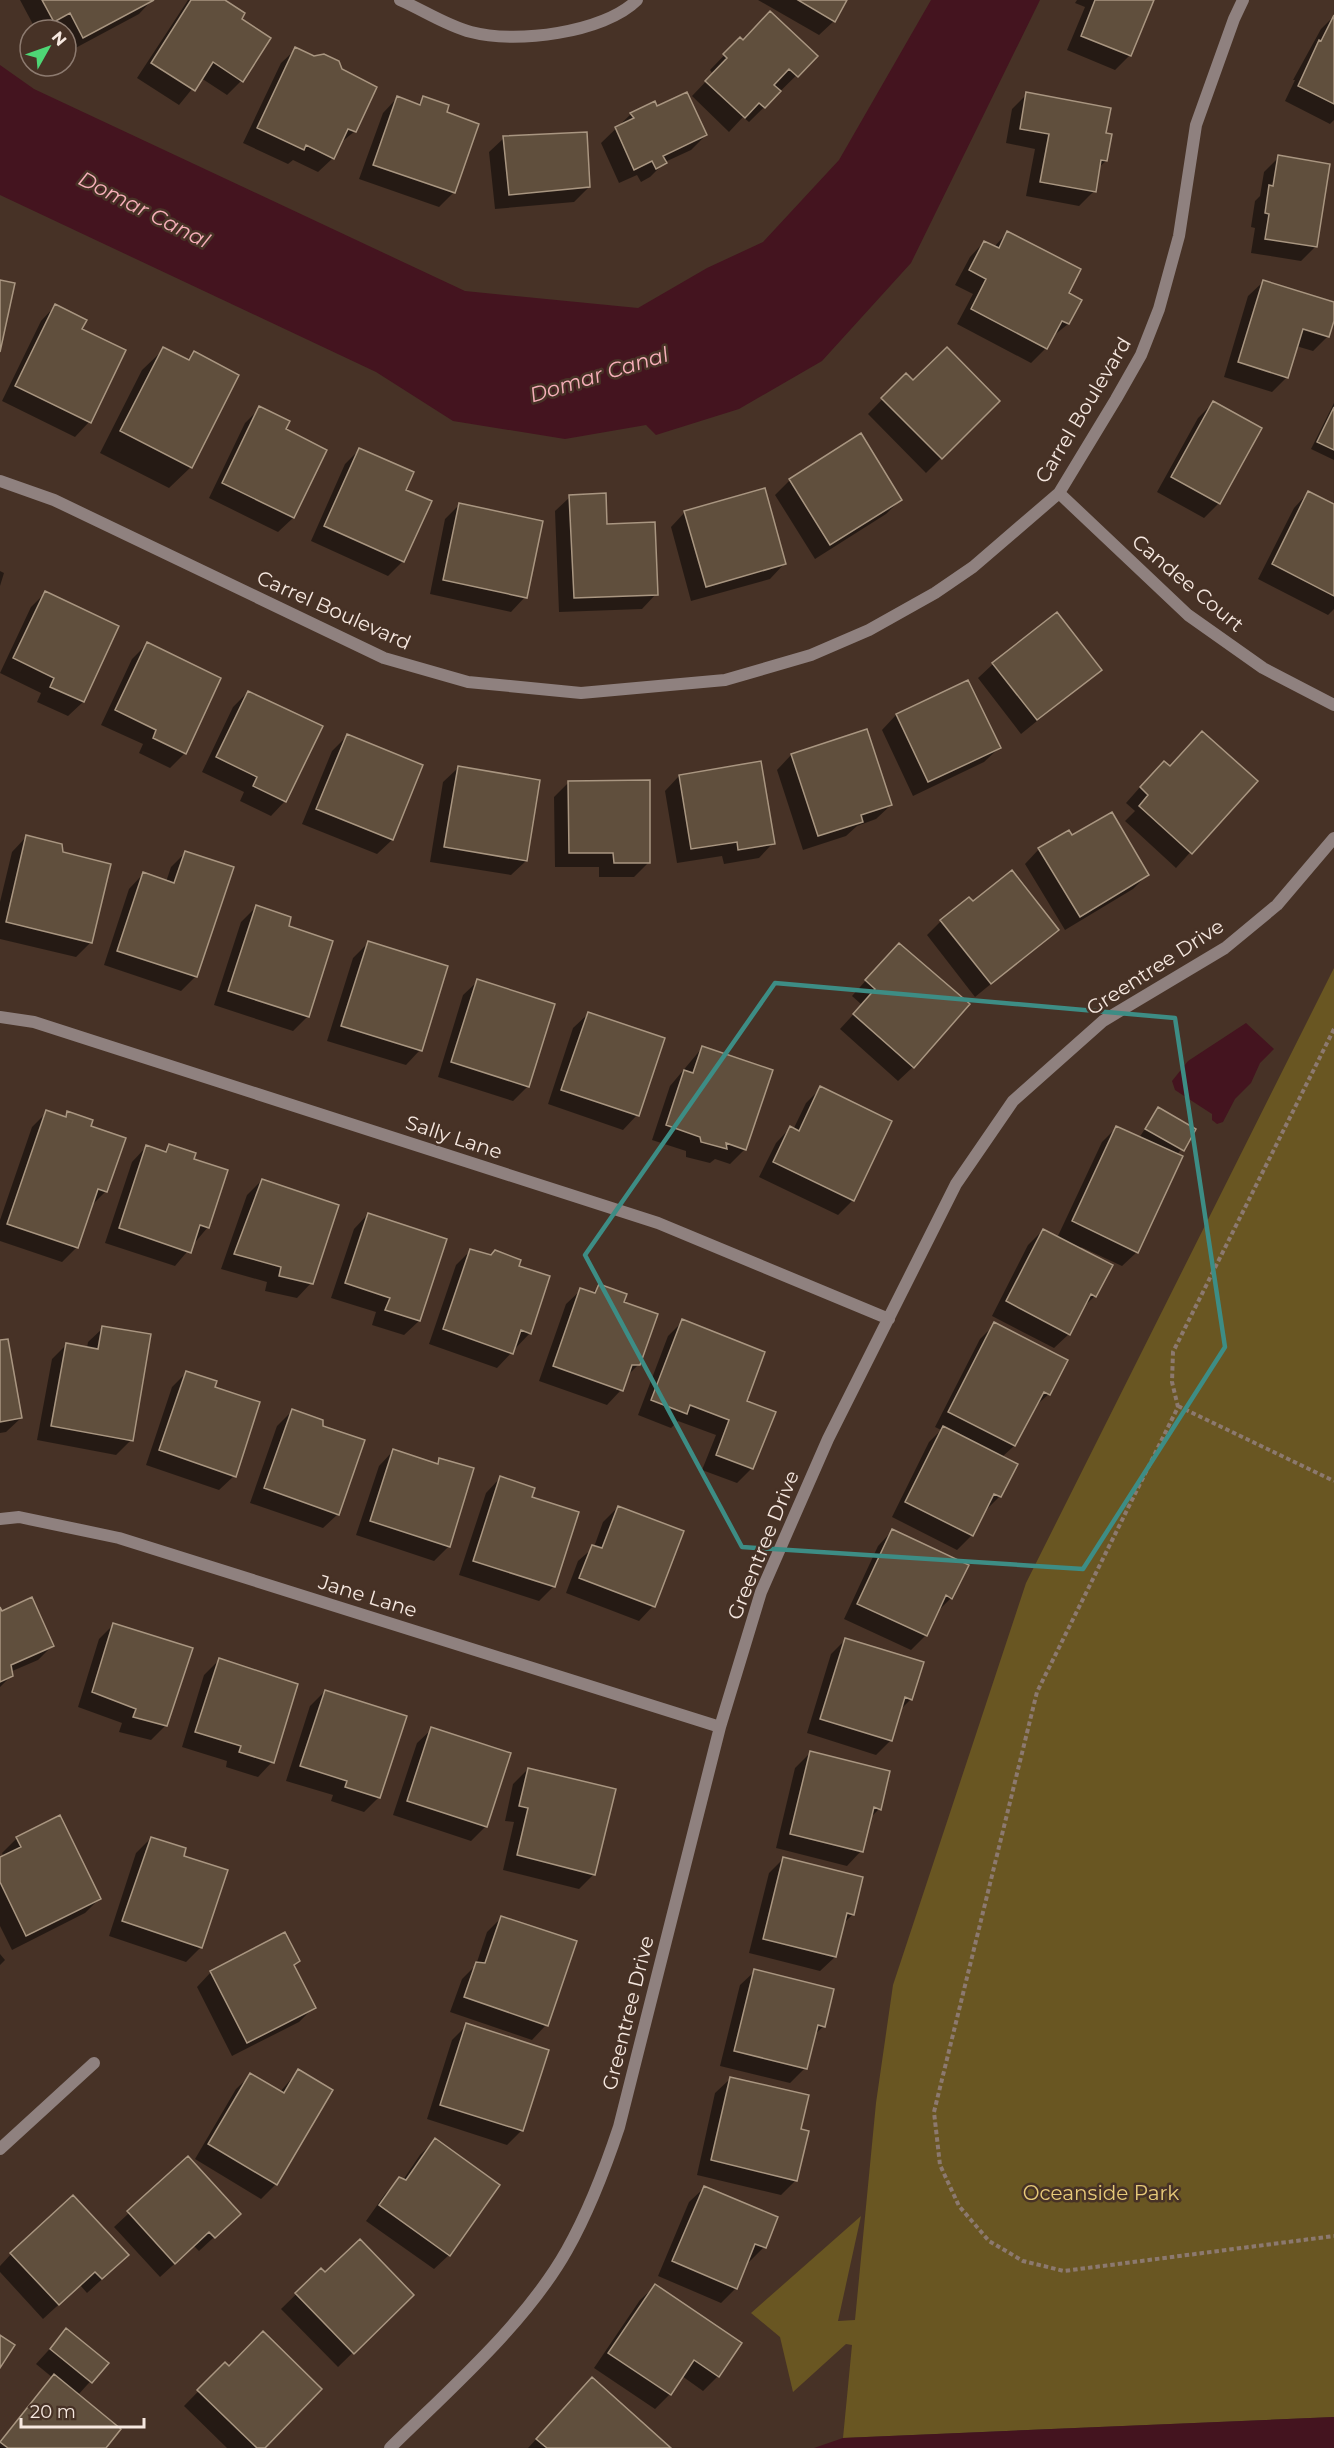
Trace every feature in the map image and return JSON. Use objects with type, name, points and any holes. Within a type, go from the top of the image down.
[{"type":"street","points":[[400,0],[471,32],[524,39],[593,25],[638,0]]},
{"type":"street","name":"Carrel Boulevard","points":[[0,481],[54,500],[384,658],[468,682],[581,693],[725,680],[811,655],[869,630],[944,586],[1010,538],[1059,493],[1141,355],[1160,309],[1179,236],[1196,125],[1243,0]]},
{"type":"street","name":"Candee Court","points":[[1059,493],[1188,615],[1263,668],[1334,705]]},
{"type":"street","name":"Greentree Drive","points":[[390,2448],[465,2374],[521,2313],[567,2251],[603,2177],[619,2127],[720,1727],[761,1592],[828,1439],[956,1184],[1013,1101],[1104,1021],[1234,941],[1277,905],[1334,838]]},
{"type":"street","name":"Sally Lane","points":[[0,1017],[34,1022],[658,1223],[889,1319]]},
{"type":"street","name":"Jane Lane","points":[[0,1519],[19,1517],[119,1538],[720,1727]]},
{"type":"street","points":[[0,2149],[94,2063]]},
{"type":"path","points":[[1334,1029],[1173,1352],[1172,1382],[1177,1406],[1037,1692],[934,2112],[940,2165],[959,2206],[989,2241],[1023,2261],[1064,2271],[1334,2236]]},
{"type":"path","points":[[1177,1406],[1334,1482]]},
{"type":"highlighted area","points":[[775,983],[1175,1018],[1225,1347],[1083,1569],[742,1547],[585,1255]]},
{"type":"green space","name":"Oceanside Park","points":[[1334,968],[1334,2417],[843,2438],[852,2345],[846,2344],[793,2392],[780,2337],[751,2313],[861,2216],[838,2321],[855,2320],[876,2103],[893,1985],[1026,1583]]},
{"type":"water","name":"Domar Canal","points":[[931,0],[1040,0],[911,263],[822,361],[739,409],[656,435],[646,425],[565,439],[453,421],[376,372],[0,195],[0,65],[34,89],[465,291],[638,308],[707,268],[763,242],[839,160]]},
{"type":"water","points":[[1246,1023],[1274,1049],[1260,1063],[1251,1083],[1235,1099],[1223,1122],[1217,1124],[1212,1120],[1212,1114],[1175,1090],[1172,1081],[1188,1061]]},
{"type":"water","points":[[1334,2417],[1334,2448],[814,2448],[843,2438]]},
{"type":"building","points":[[42,0],[154,0],[83,38],[78,28],[78,18],[73,18],[70,13],[61,18],[52,18]]},
{"type":"building","points":[[191,0],[225,0],[245,13],[242,19],[271,38],[243,82],[213,62],[195,91],[151,63]]},
{"type":"building","points":[[798,0],[847,0],[835,22]]},
{"type":"building","points":[[1095,0],[1154,0],[1131,56],[1081,36]]},
{"type":"building","points":[[770,11],[818,56],[798,77],[789,69],[774,85],[781,91],[765,108],[759,103],[745,118],[705,81],[727,58],[723,54],[740,37],[743,40]]},
{"type":"building","points":[[1334,15],[1334,104],[1298,86],[1319,40],[1321,41]]},
{"type":"building","points":[[295,47],[314,56],[324,54],[339,61],[342,69],[377,87],[356,132],[348,129],[334,159],[306,145],[304,150],[257,128]]},
{"type":"building","points":[[687,92],[707,135],[663,156],[667,163],[656,169],[652,161],[634,170],[615,127],[634,118],[630,113],[655,101],[657,106]]},
{"type":"building","points":[[1026,92],[1111,108],[1106,133],[1112,134],[1107,161],[1101,160],[1096,192],[1040,182],[1049,134],[1020,129]]},
{"type":"building","points":[[397,96],[420,105],[423,96],[449,105],[447,112],[479,124],[455,193],[373,165]]},
{"type":"building","points":[[587,132],[590,187],[509,195],[503,136]]},
{"type":"building","points":[[1278,155],[1330,164],[1317,247],[1265,239],[1269,214],[1265,213],[1269,185],[1273,186]]},
{"type":"building","points":[[1007,231],[1081,269],[1069,293],[1082,300],[1069,324],[1062,321],[1047,349],[971,309],[986,279],[969,270],[984,241],[999,248]]},
{"type":"building","points":[[0,280],[15,283],[0,352]]},
{"type":"building","points":[[1263,280],[1334,302],[1334,321],[1329,337],[1303,329],[1288,378],[1238,362]]},
{"type":"building","points":[[55,304],[87,320],[82,329],[126,350],[91,423],[15,386]]},
{"type":"building","points":[[163,347],[189,360],[194,351],[239,375],[192,468],[120,431]]},
{"type":"building","points":[[947,347],[1000,401],[942,459],[881,398],[906,373],[913,380]]},
{"type":"building","points":[[1213,401],[1262,428],[1220,504],[1171,477]]},
{"type":"building","points":[[259,406],[290,421],[286,429],[327,450],[294,518],[222,483]]},
{"type":"building","points":[[1334,407],[1334,450],[1317,442]]},
{"type":"building","points":[[861,433],[902,500],[830,545],[789,479]]},
{"type":"building","points":[[359,448],[414,472],[406,490],[432,501],[404,562],[324,526]]},
{"type":"building","points":[[765,488],[786,564],[706,587],[684,511]]},
{"type":"building","points":[[1308,491],[1334,504],[1334,596],[1272,564]]},
{"type":"building","points":[[606,493],[607,524],[655,522],[658,595],[574,598],[569,495]]},
{"type":"building","points":[[459,503],[543,521],[527,598],[443,580]]},
{"type":"building","points":[[45,591],[119,626],[84,702],[50,687],[54,678],[13,658]]},
{"type":"building","points":[[1057,612],[1102,670],[1037,720],[992,663]]},
{"type":"building","points":[[147,642],[221,678],[186,754],[153,738],[156,730],[115,710]]},
{"type":"building","points":[[968,680],[1001,748],[928,782],[896,714]]},
{"type":"building","points":[[248,691],[323,726],[286,802],[253,786],[257,777],[216,757]]},
{"type":"building","points":[[867,729],[892,805],[861,815],[863,822],[818,836],[791,754]]},
{"type":"building","points":[[1202,731],[1258,781],[1192,854],[1139,806],[1148,795],[1140,787],[1164,761],[1170,766]]},
{"type":"building","points":[[347,734],[423,765],[393,840],[316,809]]},
{"type":"building","points":[[761,761],[775,844],[738,850],[737,842],[691,849],[679,775]]},
{"type":"building","points":[[458,766],[540,780],[527,861],[444,847]]},
{"type":"building","points":[[650,780],[650,863],[614,863],[613,853],[569,853],[568,781]]},
{"type":"building","points":[[1112,812],[1149,875],[1080,917],[1038,848],[1069,830],[1072,835]]},
{"type":"building","points":[[26,835],[62,844],[63,852],[111,864],[92,943],[6,922]]},
{"type":"building","points":[[185,851],[234,867],[197,977],[117,951],[143,872],[174,883]]},
{"type":"building","points":[[1012,870],[1059,930],[991,984],[940,920],[969,897],[973,901]]},
{"type":"building","points":[[256,905],[291,917],[289,926],[333,941],[309,1017],[228,991]]},
{"type":"building","points":[[368,941],[448,966],[422,1051],[341,1026]]},
{"type":"building","points":[[899,943],[970,1004],[914,1068],[853,1014],[875,989],[865,980]]},
{"type":"building","points":[[477,979],[555,1004],[529,1087],[451,1062]]},
{"type":"building","points":[[588,1012],[665,1038],[639,1116],[561,1090]]},
{"type":"building","points":[[702,1046],[773,1070],[746,1150],[726,1143],[727,1149],[701,1142],[700,1137],[666,1125],[684,1070],[693,1073]]},
{"type":"building","points":[[820,1086],[892,1121],[854,1201],[773,1162],[790,1126],[799,1131]]},
{"type":"building","points":[[1158,1107],[1196,1129],[1184,1151],[1145,1129]]},
{"type":"building","points":[[46,1110],[66,1117],[67,1111],[93,1120],[91,1126],[126,1138],[107,1192],[98,1189],[78,1248],[7,1224]]},
{"type":"building","points":[[1116,1126],[1183,1156],[1138,1253],[1072,1221]]},
{"type":"building","points":[[169,1144],[196,1153],[194,1159],[228,1170],[209,1228],[200,1225],[191,1253],[119,1228],[146,1145],[166,1152]]},
{"type":"building","points":[[262,1179],[339,1205],[313,1284],[279,1276],[281,1267],[234,1254]]},
{"type":"building","points":[[368,1213],[447,1239],[420,1321],[385,1310],[390,1298],[345,1283]]},
{"type":"building","points":[[1043,1229],[1113,1265],[1096,1297],[1091,1294],[1070,1335],[1006,1301]]},
{"type":"building","points":[[470,1249],[491,1255],[495,1250],[521,1260],[519,1266],[550,1276],[531,1334],[521,1330],[513,1354],[443,1329]]},
{"type":"building","points":[[599,1284],[627,1294],[624,1302],[658,1314],[640,1365],[632,1365],[623,1391],[553,1366],[580,1288],[595,1293]]},
{"type":"building","points":[[682,1319],[765,1352],[747,1401],[776,1412],[753,1469],[716,1455],[729,1420],[690,1405],[687,1414],[651,1400]]},
{"type":"building","points":[[994,1322],[1068,1360],[1050,1395],[1044,1392],[1015,1446],[948,1412]]},
{"type":"building","points":[[102,1326],[151,1334],[133,1441],[51,1426],[66,1343],[98,1349]]},
{"type":"building","points":[[8,1339],[22,1418],[0,1422],[0,1340]]},
{"type":"building","points":[[186,1371],[217,1381],[215,1387],[260,1402],[236,1477],[159,1450]]},
{"type":"building","points":[[292,1409],[323,1420],[323,1426],[365,1440],[339,1515],[264,1488]]},
{"type":"building","points":[[943,1426],[1018,1464],[1001,1497],[994,1494],[973,1536],[905,1502]]},
{"type":"building","points":[[393,1449],[438,1464],[439,1458],[474,1468],[450,1547],[370,1521]]},
{"type":"building","points":[[500,1476],[535,1488],[532,1497],[579,1512],[555,1587],[473,1561]]},
{"type":"building","points":[[618,1506],[684,1531],[655,1607],[579,1578],[592,1545],[602,1548]]},
{"type":"building","points":[[892,1529],[969,1565],[952,1599],[946,1595],[927,1636],[857,1604]]},
{"type":"building","points":[[32,1597],[54,1646],[11,1665],[13,1676],[0,1682],[0,1607],[2,1611]]},
{"type":"building","points":[[113,1623],[193,1648],[167,1726],[133,1717],[136,1709],[92,1692]]},
{"type":"building","points":[[845,1638],[924,1662],[912,1700],[905,1697],[892,1741],[820,1719]]},
{"type":"building","points":[[219,1658],[298,1684],[274,1763],[239,1752],[241,1746],[195,1732]]},
{"type":"building","points":[[325,1690],[407,1716],[380,1798],[345,1787],[347,1781],[300,1766]]},
{"type":"building","points":[[431,1727],[511,1753],[487,1827],[407,1801]]},
{"type":"building","points":[[810,1751],[890,1771],[881,1810],[874,1807],[863,1852],[790,1834]]},
{"type":"building","points":[[528,1768],[616,1789],[595,1875],[517,1855],[528,1808],[519,1806]]},
{"type":"building","points":[[60,1815],[101,1899],[26,1936],[0,1882],[0,1857],[21,1847],[16,1837]]},
{"type":"building","points":[[151,1837],[186,1848],[184,1856],[228,1870],[202,1948],[122,1921]]},
{"type":"building","points":[[783,1857],[863,1877],[854,1915],[847,1913],[836,1957],[763,1939]]},
{"type":"building","points":[[501,1916],[577,1941],[548,2026],[464,1997],[476,1962],[485,1963]]},
{"type":"building","points":[[285,1932],[300,1961],[294,1965],[316,2008],[247,2043],[210,1971]]},
{"type":"building","points":[[754,1969],[834,1989],[825,2027],[818,2025],[807,2069],[734,2051]]},
{"type":"building","points":[[466,2023],[549,2050],[523,2131],[440,2105]]},
{"type":"building","points":[[298,2069],[333,2090],[277,2185],[208,2144],[250,2073],[284,2093]]},
{"type":"building","points":[[730,2077],[809,2095],[801,2129],[809,2131],[797,2181],[711,2160]]},
{"type":"building","points":[[435,2138],[500,2185],[450,2256],[379,2205],[399,2177],[406,2180]]},
{"type":"building","points":[[188,2156],[241,2214],[215,2238],[209,2232],[175,2264],[127,2211]]},
{"type":"building","points":[[704,2186],[778,2217],[766,2248],[755,2244],[737,2289],[672,2261]]},
{"type":"building","points":[[73,2195],[129,2255],[102,2279],[95,2272],[59,2305],[10,2253]]},
{"type":"building","points":[[360,2239],[414,2295],[354,2354],[295,2293],[321,2268],[325,2272]]},
{"type":"building","points":[[655,2284],[742,2343],[719,2377],[694,2360],[671,2395],[608,2353]]},
{"type":"building","points":[[66,2328],[109,2363],[92,2383],[50,2349]]},
{"type":"building","points":[[263,2331],[322,2389],[265,2448],[257,2448],[197,2390],[225,2362],[229,2366]]},
{"type":"building","points":[[0,2335],[15,2345],[0,2368]]},
{"type":"building","points":[[54,2374],[121,2429],[106,2448],[8,2448],[0,2442]]},
{"type":"building","points":[[592,2377],[671,2448],[547,2448],[536,2439]]}]
